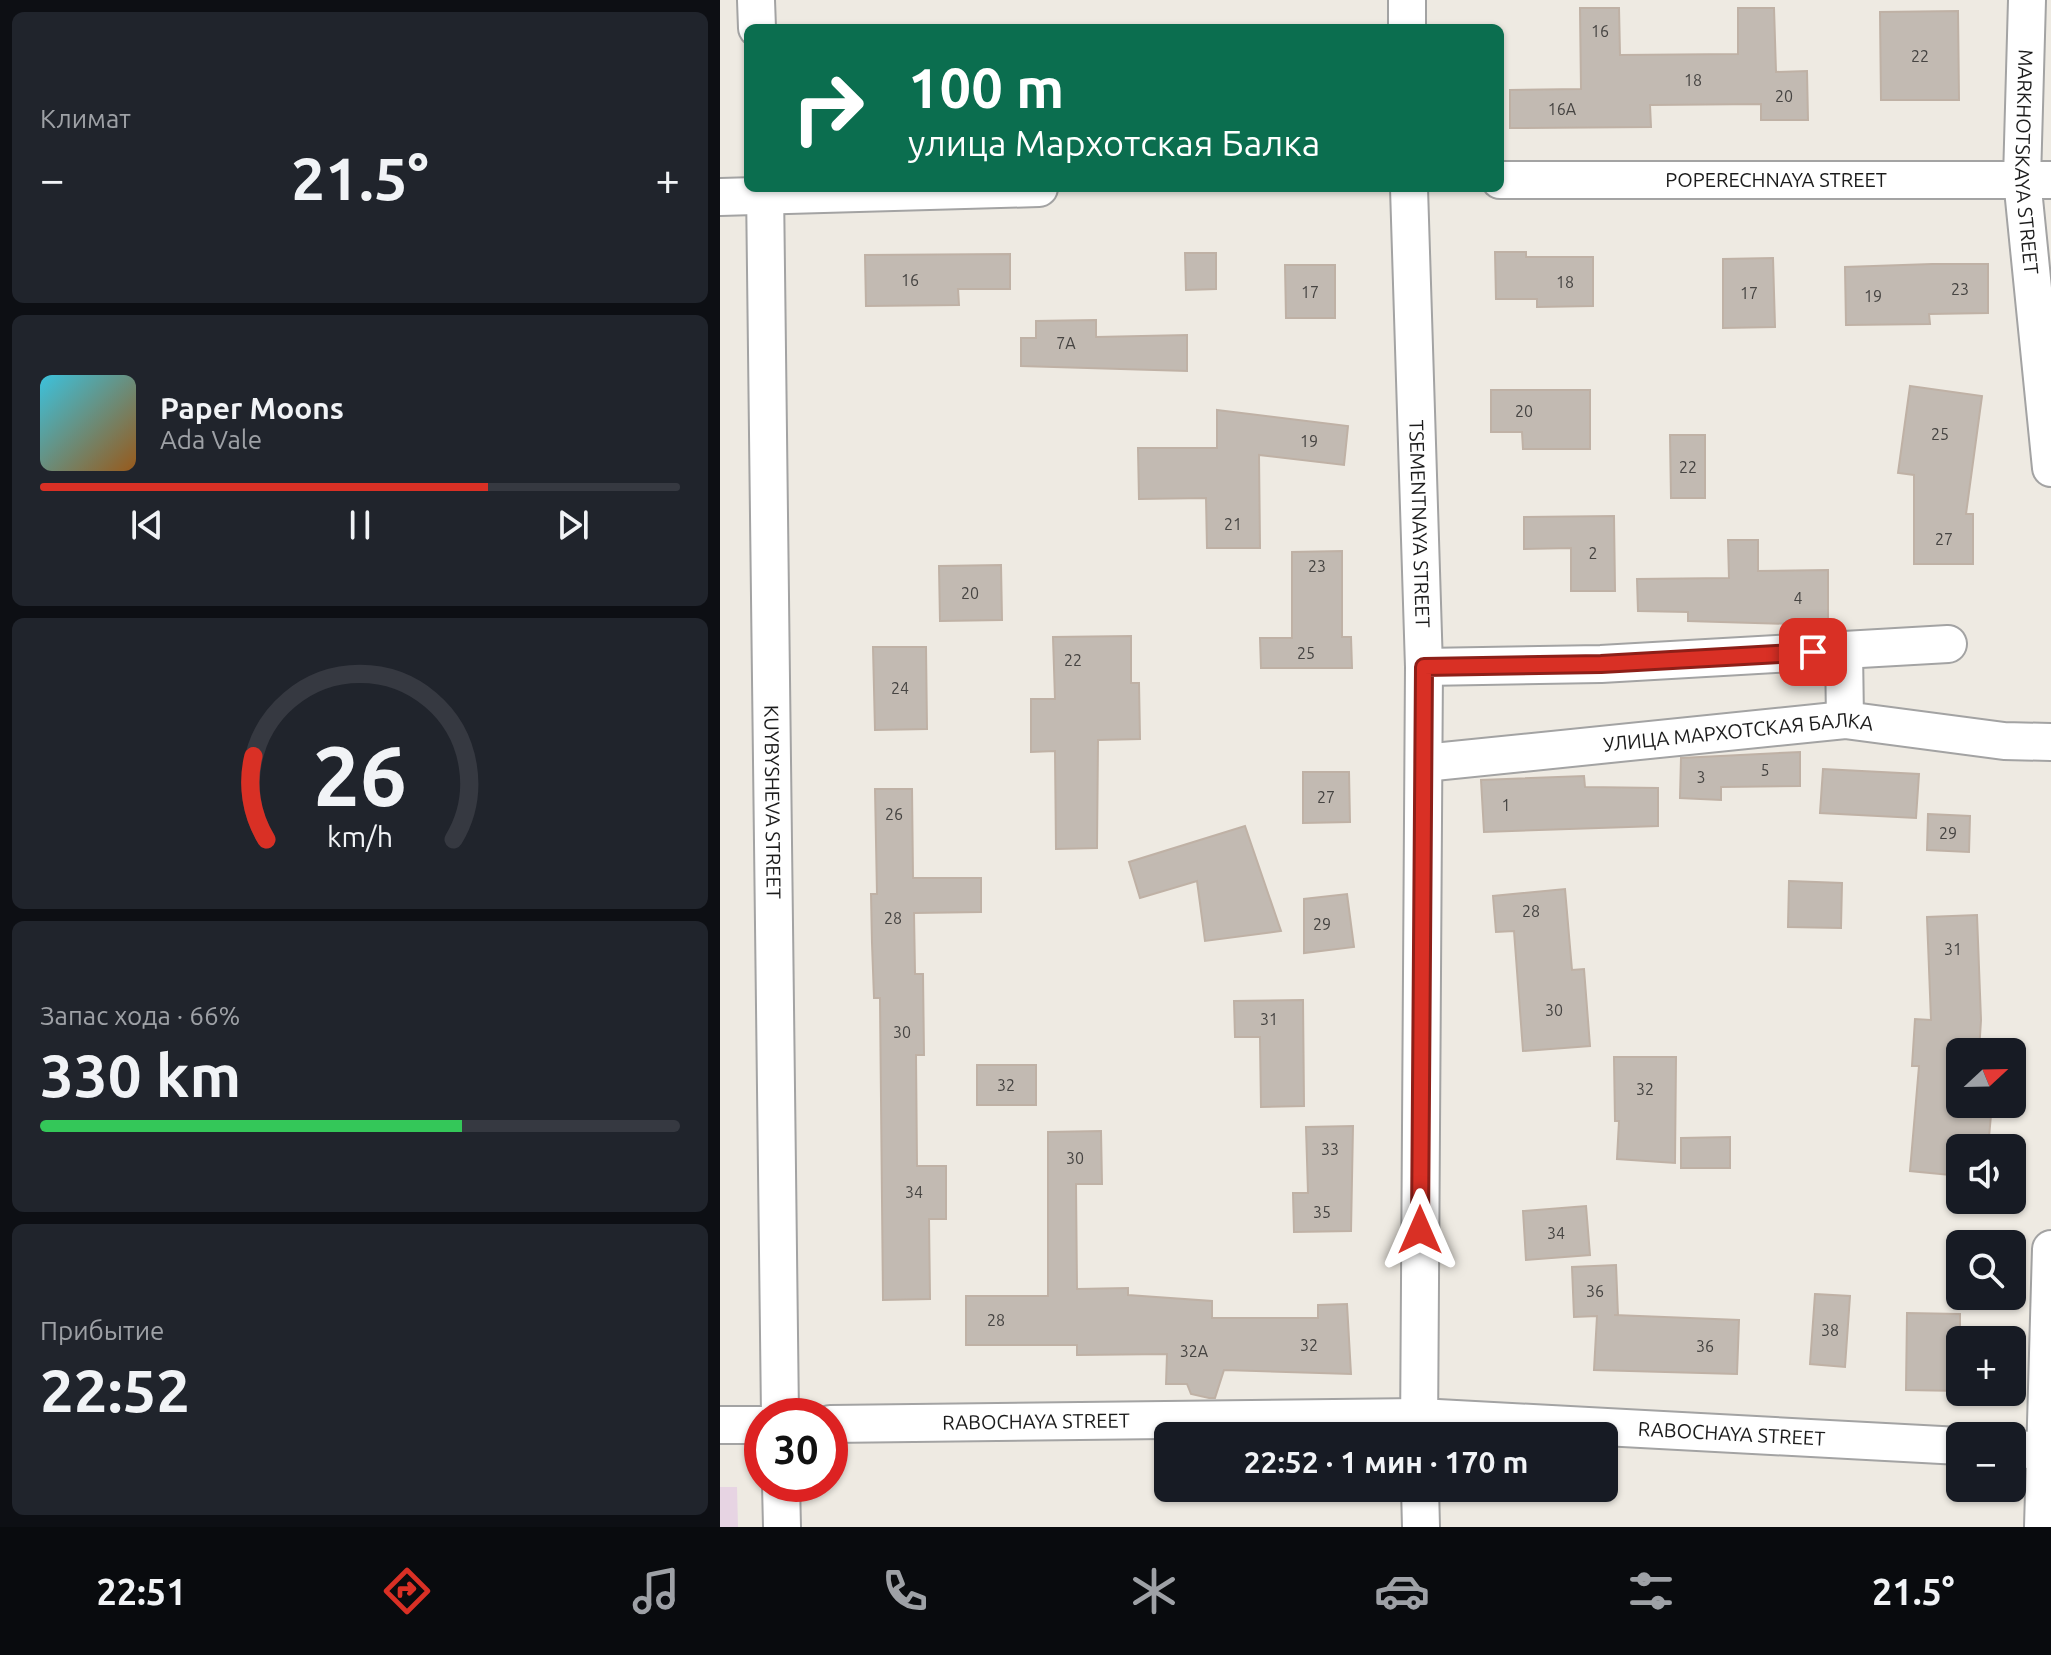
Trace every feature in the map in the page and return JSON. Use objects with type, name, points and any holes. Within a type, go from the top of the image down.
[{"type":"street","points":[[756,0],[757,24]]},
{"type":"street","points":[[1407,0],[1407,24]]},
{"type":"street","name":"MARKHOTSKAYA STREET","points":[[2027,0],[2051,468]]},
{"type":"street","name":"POPERECHNAYA STREET","points":[[1504,180],[2036,180]]},
{"type":"street","points":[[720,197],[758,192]]},
{"type":"street","name":"KUYBYSHEVA STREET","points":[[765,192],[780,1398]]},
{"type":"street","name":"TSEMENTNAYA STREET","points":[[1409,192],[1424,667],[1419,1422]]},
{"type":"street","points":[[1424,667],[1601,664],[1948,644]]},
{"type":"street","points":[[1844,650],[1845,720]]},
{"type":"street","name":"УЛИЦА МАРХОТСКАЯ БАЛКА","points":[[1424,763],[1845,720],[2004,741],[2051,742]]},
{"type":"street","points":[[2043,1527],[2036,1450],[2051,1249]]},
{"type":"street","name":"RABOCHAYA STREET","points":[[848,1424],[1154,1425]]},
{"type":"street","points":[[720,1425],[744,1425]]},
{"type":"street","name":"RABOCHAYA STREET","points":[[1618,1433],[1946,1445]]},
{"type":"street","points":[[781,1502],[782,1527]]},
{"type":"street","points":[[1420,1502],[1421,1527]]},
{"type":"shaded area","points":[[720,1487],[737,1487],[738,1527],[720,1527]]},
{"type":"building","points":[[1580,8],[1619,8],[1620,55],[1738,54],[1738,8],[1774,8],[1776,72],[1807,71],[1808,120],[1761,120],[1761,104],[1650,105],[1651,127],[1510,128],[1510,90],[1581,89]]},
{"type":"building","points":[[1958,11],[1959,100],[1881,100],[1880,12]]},
{"type":"building","points":[[1495,252],[1526,252],[1526,257],[1593,257],[1593,306],[1537,307],[1537,299],[1496,299]]},
{"type":"building","points":[[1185,253],[1216,253],[1216,289],[1186,290]]},
{"type":"building","points":[[1010,254],[1010,289],[958,289],[959,305],[866,306],[865,255]]},
{"type":"building","points":[[1773,258],[1775,327],[1723,328],[1723,259]]},
{"type":"building","points":[[1988,264],[1988,313],[1929,314],[1930,324],[1846,325],[1845,267]]},
{"type":"building","points":[[1285,265],[1335,265],[1335,318],[1286,318]]},
{"type":"building","points":[[1096,320],[1096,337],[1187,335],[1187,371],[1021,366],[1021,338],[1036,338],[1036,321]]},
{"type":"building","points":[[1910,386],[1982,396],[1966,514],[1973,514],[1973,564],[1914,564],[1914,475],[1898,473]]},
{"type":"building","points":[[1491,390],[1590,390],[1590,449],[1523,449],[1522,432],[1491,432]]},
{"type":"building","points":[[1217,410],[1348,426],[1344,465],[1259,455],[1260,548],[1207,548],[1206,498],[1139,499],[1138,448],[1217,448]]},
{"type":"building","points":[[1670,435],[1705,435],[1705,498],[1671,498]]},
{"type":"building","points":[[1614,516],[1615,591],[1571,591],[1571,548],[1524,549],[1524,517]]},
{"type":"building","points":[[1728,540],[1758,540],[1758,571],[1828,570],[1828,625],[1688,621],[1688,612],[1638,611],[1637,579],[1729,578]]},
{"type":"building","points":[[1342,551],[1342,637],[1351,637],[1352,668],[1261,668],[1260,638],[1292,638],[1292,552]]},
{"type":"building","points":[[1001,565],[1002,620],[940,621],[939,566]]},
{"type":"building","points":[[1131,636],[1131,683],[1139,683],[1140,739],[1098,740],[1097,848],[1056,849],[1055,751],[1031,752],[1031,699],[1055,699],[1053,637]]},
{"type":"building","points":[[873,647],[926,647],[927,729],[875,730]]},
{"type":"building","points":[[1800,752],[1800,786],[1721,787],[1721,800],[1680,798],[1681,758]]},
{"type":"building","points":[[1823,769],[1919,774],[1916,818],[1820,813]]},
{"type":"building","points":[[1303,772],[1349,772],[1350,822],[1303,823]]},
{"type":"building","points":[[1584,776],[1585,787],[1658,788],[1658,826],[1484,832],[1481,780]]},
{"type":"building","points":[[875,789],[912,789],[913,878],[981,878],[981,912],[914,913],[915,974],[923,974],[924,1055],[916,1055],[917,1166],[946,1166],[946,1219],[929,1219],[930,1299],[883,1300],[880,998],[874,998],[871,894],[877,894]]},
{"type":"building","points":[[1928,814],[1970,816],[1969,852],[1927,850]]},
{"type":"building","points":[[1245,826],[1281,931],[1205,941],[1197,881],[1140,898],[1129,862]]},
{"type":"building","points":[[1789,881],[1842,883],[1841,928],[1788,927]]},
{"type":"building","points":[[1565,889],[1572,970],[1584,969],[1590,1046],[1523,1051],[1514,931],[1496,932],[1493,896]]},
{"type":"building","points":[[1347,894],[1354,947],[1304,953],[1304,899]]},
{"type":"building","points":[[1977,915],[1980,1038],[1946,1038],[1946,1118],[1991,1118],[1989,1134],[1946,1134],[1946,1175],[1910,1171],[1919,1066],[1912,1066],[1915,1019],[1931,1020],[1927,917]]},
{"type":"building","points":[[1303,1000],[1304,1106],[1261,1107],[1260,1037],[1235,1037],[1234,1001]]},
{"type":"building","points":[[1614,1057],[1676,1057],[1675,1163],[1617,1159],[1619,1121],[1615,1121]]},
{"type":"building","points":[[977,1065],[1036,1065],[1036,1105],[977,1105]]},
{"type":"building","points":[[1353,1126],[1351,1231],[1294,1232],[1293,1193],[1308,1193],[1306,1127]]},
{"type":"building","points":[[1101,1131],[1102,1184],[1076,1184],[1077,1289],[1128,1288],[1128,1295],[1212,1301],[1212,1318],[1318,1318],[1318,1305],[1347,1304],[1351,1374],[1224,1370],[1215,1398],[1209,1398],[1191,1394],[1187,1384],[1166,1384],[1167,1354],[1077,1355],[1077,1345],[966,1345],[966,1296],[1048,1296],[1048,1132]]},
{"type":"building","points":[[1730,1137],[1730,1168],[1681,1168],[1681,1138]]},
{"type":"building","points":[[1586,1206],[1590,1255],[1526,1260],[1523,1211]]},
{"type":"building","points":[[1616,1265],[1618,1315],[1614,1315],[1739,1320],[1737,1374],[1594,1370],[1597,1316],[1574,1317],[1572,1267]]},
{"type":"building","points":[[1815,1294],[1850,1296],[1845,1367],[1810,1364]]},
{"type":"building","points":[[1907,1313],[1960,1314],[1960,1326],[1946,1326],[1946,1391],[1906,1390]]},
{"type":"route","points":[[1420,1230],[1424,667],[1601,664],[1813,652]]}]
